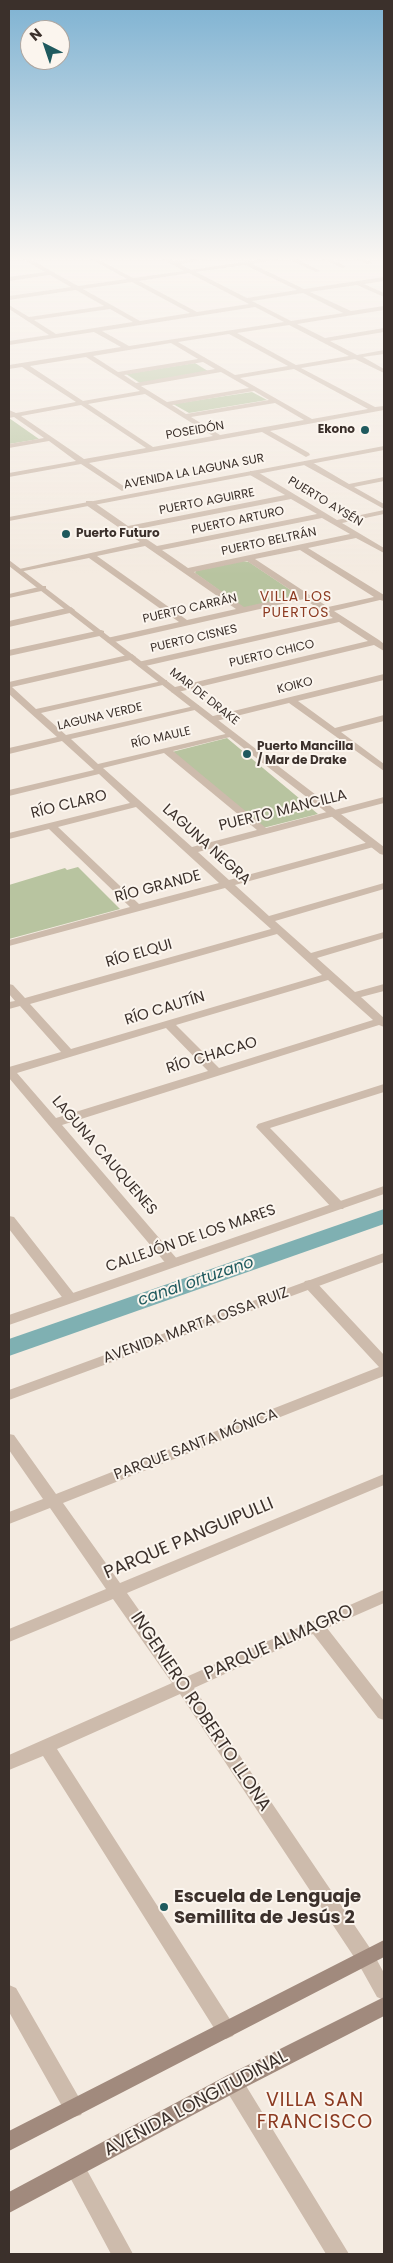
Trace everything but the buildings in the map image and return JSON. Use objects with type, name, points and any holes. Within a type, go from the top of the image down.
[{"type":"main road","points":[[9,2141],[384,1948]]},
{"type":"main road","name":"AVENIDA LONGITUDINAL","points":[[9,2203],[233,2083],[384,2006]]},
{"type":"street","points":[[9,367],[33,364]]},
{"type":"street","points":[[101,364],[220,438]]},
{"type":"street","points":[[117,374],[181,364]]},
{"type":"street","points":[[210,364],[311,421]]},
{"type":"street","points":[[288,364],[375,410]]},
{"type":"street","points":[[233,377],[315,364]]},
{"type":"street","points":[[369,364],[384,371]]},
{"type":"street","points":[[24,365],[153,450]]},
{"type":"street","points":[[134,385],[222,370]]},
{"type":"street","points":[[166,404],[255,389]]},
{"type":"street","points":[[10,414],[146,392]]},
{"type":"street","points":[[185,416],[275,401]]},
{"type":"street","name":"POSEIDÓN","points":[[9,475],[384,408]]},
{"type":"street","points":[[10,414],[122,489]]},
{"type":"street","points":[[264,430],[306,459],[383,507]]},
{"type":"street","points":[[9,446],[50,439]]},
{"type":"street","name":"AVENIDA LA LAGUNA SUR","points":[[9,518],[253,472],[384,440]]},
{"type":"street","name":"AVENIDA LA LAGUNA SUR","points":[[28,507],[122,489],[384,448]]},
{"type":"street","name":"PUERTO AYSÉN","points":[[253,472],[384,551]]},
{"type":"street","points":[[348,486],[384,479]]},
{"type":"street","name":"PUERTO AGUIRRE","points":[[127,529],[292,496]]},
{"type":"street","points":[[89,503],[243,610]]},
{"type":"street","points":[[336,522],[383,507]]},
{"type":"street","name":"PUERTO ARTURO","points":[[156,549],[324,515]]},
{"type":"street","name":"PUERTO BELTRÁN","points":[[187,571],[356,535]]},
{"type":"street","points":[[13,567],[91,555],[147,543]]},
{"type":"street","points":[[301,547],[383,598]]},
{"type":"street","points":[[91,555],[186,623]]},
{"type":"street","points":[[248,558],[384,648]]},
{"type":"street","name":"MAR DE DRAKE","points":[[13,567],[43,588],[384,852]]},
{"type":"street","points":[[9,596],[43,588]]},
{"type":"street","name":"PUERTO CARRÁN","points":[[110,640],[306,596]]},
{"type":"street","points":[[326,610],[383,598]]},
{"type":"street","points":[[9,624],[71,610]]},
{"type":"street","name":"PUERTO CISNES","points":[[141,664],[340,619]]},
{"type":"street","points":[[9,653],[101,633]]},
{"type":"street","name":"PUERTO CHICO","points":[[174,690],[376,642]]},
{"type":"street","points":[[9,685],[132,657]]},
{"type":"street","name":"KOIKO","points":[[212,720],[384,677]]},
{"type":"street","points":[[34,712],[164,682]]},
{"type":"street","name":"LAGUNA NEGRA","points":[[9,689],[382,1022]]},
{"type":"street","points":[[291,700],[384,768]]},
{"type":"street","points":[[9,706],[24,702]]},
{"type":"street","name":"LAGUNA VERDE","points":[[9,751],[196,707]]},
{"type":"street","points":[[333,731],[384,718]]},
{"type":"street","name":"RÍO MAULE","points":[[9,793],[232,734]]},
{"type":"street","points":[[166,750],[264,831]]},
{"type":"street","points":[[373,760],[384,757]]},
{"type":"street","name":"PUERTO MANCILLA","points":[[190,851],[384,800]]},
{"type":"street","name":"RÍO CLARO","points":[[9,836],[137,804]]},
{"type":"street","points":[[50,826],[138,908]]},
{"type":"street","name":"RÍO GRANDE","points":[[9,943],[373,844]]},
{"type":"street","points":[[267,920],[384,886]]},
{"type":"street","name":"RÍO ELQUI","points":[[9,1006],[278,930]]},
{"type":"street","points":[[309,957],[384,935]]},
{"type":"street","name":"RÍO CAUTÍN","points":[[9,1071],[330,976]]},
{"type":"street","points":[[9,987],[68,1054]]},
{"type":"street","points":[[353,996],[384,987]]},
{"type":"street","name":"RÍO CHACAO","points":[[54,1123],[382,1022]]},
{"type":"street","points":[[168,1024],[216,1072]]},
{"type":"street","name":"LAGUNA CAUQUENES","points":[[9,1071],[173,1263]]},
{"type":"street","points":[[338,1206],[262,1127],[384,1088]]},
{"type":"street","name":"CALLEJÓN DE LOS MARES","points":[[9,1320],[384,1190]]},
{"type":"street","points":[[9,1220],[70,1298]]},
{"type":"street","name":"AVENIDA MARTA OSSA RUIZ","points":[[9,1395],[384,1257]]},
{"type":"street","points":[[310,1284],[384,1364]]},
{"type":"street","name":"PARQUE SANTA MÓNICA","points":[[9,1518],[384,1371]]},
{"type":"street","name":"INGENIERO ROBERTO LLONA","points":[[9,1439],[183,1685],[365,1957],[384,1991]]},
{"type":"street","name":"PARQUE PANGUIPULLI","points":[[9,1636],[384,1479]]},
{"type":"street","name":"PARQUE ALMAGRO","points":[[9,1763],[384,1596]]},
{"type":"street","points":[[316,1626],[384,1713]]},
{"type":"street","points":[[46,1746],[226,2030]]},
{"type":"street","points":[[9,1994],[74,2108]]},
{"type":"street","points":[[233,2083],[338,2254]]},
{"type":"street","points":[[76,2168],[122,2254]]},
{"type":"green space","points":[[191,364],[196,364],[211,373],[143,385],[126,374]]},
{"type":"green space","points":[[252,392],[267,400],[189,413],[173,404]]},
{"type":"green space","points":[[9,418],[39,439],[9,444]]},
{"type":"green space","points":[[243,561],[249,562],[298,595],[244,608],[195,573],[196,571]]},
{"type":"green space","points":[[227,738],[318,814],[263,828],[172,752]]},
{"type":"green space","points":[[78,867],[120,909],[9,939],[9,885],[65,868],[67,870]]},
{"type":"waterway","name":"canal ortuzano","points":[[9,1348],[384,1216]]},
{"type":"place","name":"Ekono","points":[[365,430]]},
{"type":"place","name":"Puerto Futuro","points":[[66,534]]},
{"type":"place","name":"Puerto Mancilla / Mar de Drake","points":[[247,754]]},
{"type":"place","name":"Escuela de Lenguaje Semillita de Jesús 2","points":[[164,1907]]},
{"type":"district","name":"VILLA LOS PUERTOS","points":[[296,606]]},
{"type":"district","name":"VILLA SAN FRANCISCO","points":[[315,2112]]}]
